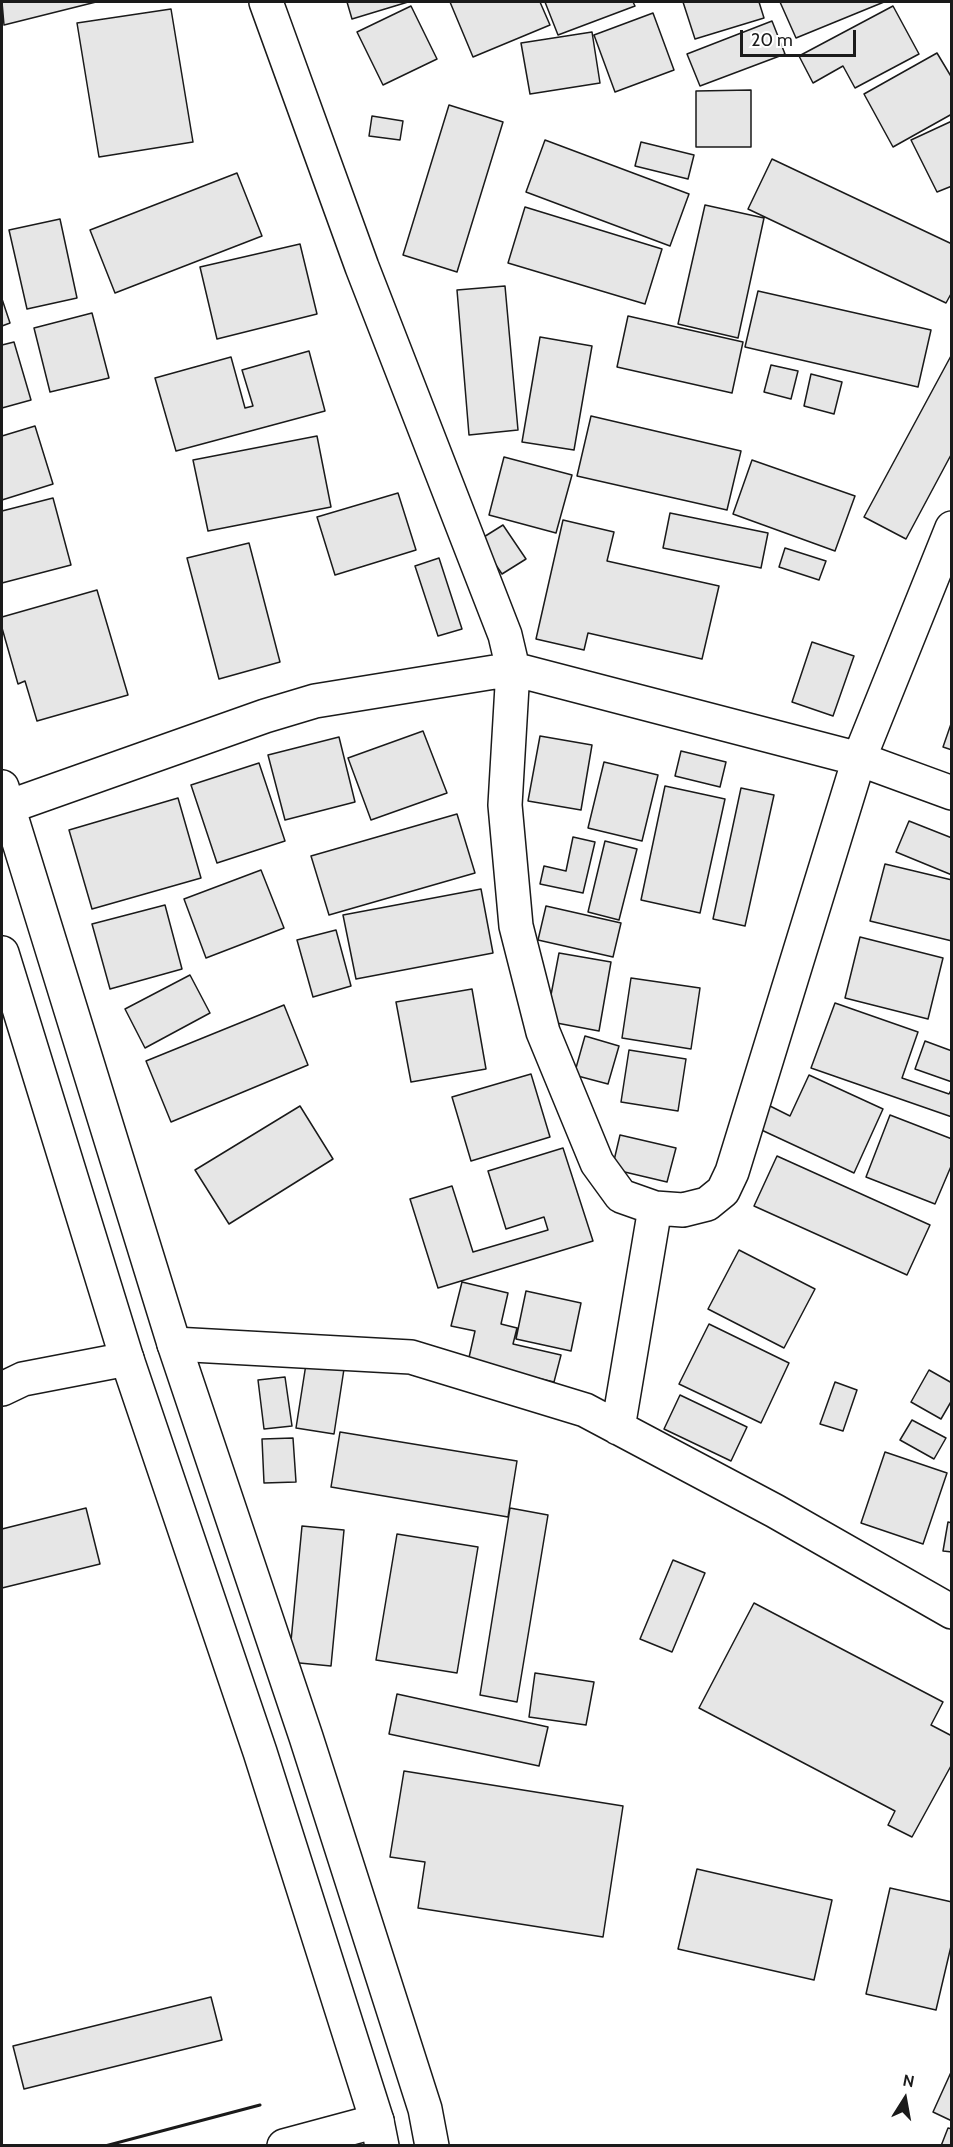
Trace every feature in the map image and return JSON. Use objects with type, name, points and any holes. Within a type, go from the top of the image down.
[{"type":"street","points":[[266,2],[362,267],[491,598],[513,669],[505,805],[516,926],[543,1032],[597,1163],[621,1196],[655,1208],[683,1210],[706,1204],[723,1191],[732,1172],[859,759],[951,528]]},
{"type":"street","points":[[432,2145],[424,2109],[306,1737],[174,1344],[4,797],[315,701],[513,669],[859,759],[951,793]]},
{"type":"street","points":[[2,953],[128,1359],[260,1752],[379,2133],[284,2145]]},
{"type":"street","points":[[618,1428],[655,1208]]},
{"type":"street","points":[[174,1344],[411,1357],[585,1410],[775,1511],[951,1612]]},
{"type":"street","points":[[2,1389],[23,1379],[128,1359]]},
{"type":"building","points":[[2,2],[96,2],[4,25]]},
{"type":"building","points":[[347,2],[408,2],[352,19]]},
{"type":"building","points":[[450,2],[540,2],[550,25],[473,57]]},
{"type":"building","points":[[545,2],[633,2],[635,6],[558,35]]},
{"type":"building","points":[[683,2],[759,2],[764,18],[695,39]]},
{"type":"building","points":[[780,2],[884,2],[796,38]]},
{"type":"building","points":[[411,6],[437,59],[383,85],[357,32]]},
{"type":"building","points":[[893,6],[919,54],[855,88],[843,66],[813,83],[799,56]]},
{"type":"building","points":[[171,9],[193,142],[99,157],[77,23]]},
{"type":"building","points":[[653,13],[674,70],[615,92],[594,35]]},
{"type":"building","points":[[772,21],[785,54],[700,86],[687,54]]},
{"type":"building","points":[[592,32],[600,83],[530,94],[521,43]]},
{"type":"building","points":[[937,53],[952,78],[952,114],[893,147],[864,94]]},
{"type":"building","points":[[751,90],[751,147],[696,147],[696,91]]},
{"type":"building","points":[[449,105],[503,122],[457,272],[403,255]]},
{"type":"building","points":[[372,116],[403,121],[400,140],[369,136]]},
{"type":"building","points":[[952,121],[952,186],[937,192],[911,140]]},
{"type":"building","points":[[545,140],[689,194],[670,246],[526,192]]},
{"type":"building","points":[[641,142],[694,155],[688,179],[635,166]]},
{"type":"building","points":[[772,159],[952,244],[952,292],[946,303],[748,209]]},
{"type":"building","points":[[237,173],[262,236],[115,293],[90,230]]},
{"type":"building","points":[[705,205],[764,218],[738,338],[678,324]]},
{"type":"building","points":[[525,207],[662,249],[645,304],[508,263]]},
{"type":"building","points":[[60,219],[77,298],[27,309],[9,230]]},
{"type":"building","points":[[300,244],[317,314],[217,339],[200,267]]},
{"type":"building","points":[[505,286],[518,430],[469,435],[457,290]]},
{"type":"building","points":[[758,291],[931,330],[918,387],[745,347]]},
{"type":"building","points":[[2,299],[10,323],[2,326]]},
{"type":"building","points":[[92,313],[109,378],[50,392],[34,328]]},
{"type":"building","points":[[628,316],[743,342],[732,393],[617,367]]},
{"type":"building","points":[[540,337],[592,346],[574,450],[522,442]]},
{"type":"building","points":[[14,342],[31,400],[2,408],[2,345]]},
{"type":"building","points":[[309,351],[325,411],[176,451],[155,378],[231,357],[245,408],[253,406],[242,370]]},
{"type":"building","points":[[952,354],[952,453],[906,539],[864,517]]},
{"type":"building","points":[[771,365],[798,371],[791,399],[764,392]]},
{"type":"building","points":[[811,374],[842,382],[834,414],[804,406]]},
{"type":"building","points":[[591,416],[741,451],[727,510],[577,476]]},
{"type":"building","points":[[35,426],[53,484],[2,500],[2,436]]},
{"type":"building","points":[[317,436],[331,507],[208,531],[193,460]]},
{"type":"building","points":[[504,457],[572,475],[556,533],[489,515]]},
{"type":"building","points":[[752,460],[855,496],[835,551],[733,514]]},
{"type":"building","points":[[398,493],[416,550],[335,575],[317,517]]},
{"type":"building","points":[[53,498],[71,565],[2,583],[2,511]]},
{"type":"building","points":[[670,513],[768,533],[761,568],[663,548]]},
{"type":"building","points":[[563,520],[614,532],[607,561],[719,586],[702,659],[588,633],[584,650],[536,639]]},
{"type":"building","points":[[503,525],[526,559],[502,574],[479,540]]},
{"type":"building","points":[[249,543],[280,662],[219,679],[187,558]]},
{"type":"building","points":[[785,548],[826,561],[819,580],[779,567]]},
{"type":"building","points":[[439,558],[462,629],[438,636],[415,566]]},
{"type":"building","points":[[97,590],[128,695],[37,721],[25,681],[18,684],[2,628],[2,617]]},
{"type":"building","points":[[812,642],[854,656],[833,716],[792,702]]},
{"type":"building","points":[[952,721],[952,750],[943,747]]},
{"type":"building","points":[[423,731],[447,793],[371,820],[348,758]]},
{"type":"building","points":[[540,736],[592,745],[581,810],[528,801]]},
{"type":"building","points":[[339,737],[355,802],[285,820],[268,755]]},
{"type":"building","points":[[681,751],[726,762],[720,787],[675,776]]},
{"type":"building","points":[[604,762],[658,775],[642,841],[588,828]]},
{"type":"building","points":[[259,763],[285,841],[217,863],[191,785]]},
{"type":"building","points":[[665,786],[725,799],[700,913],[641,900]]},
{"type":"building","points":[[741,788],[774,795],[745,926],[713,919]]},
{"type":"building","points":[[178,798],[201,878],[92,909],[69,830]]},
{"type":"building","points":[[457,814],[475,873],[329,915],[311,856]]},
{"type":"building","points":[[909,821],[952,838],[952,875],[896,852]]},
{"type":"building","points":[[573,837],[595,842],[583,893],[540,884],[544,866],[566,871]]},
{"type":"building","points":[[605,841],[637,849],[619,920],[588,912]]},
{"type":"building","points":[[885,864],[952,880],[952,941],[870,921]]},
{"type":"building","points":[[261,870],[284,928],[206,958],[184,899]]},
{"type":"building","points":[[481,889],[493,953],[356,979],[343,915]]},
{"type":"building","points":[[165,905],[182,969],[110,989],[92,924]]},
{"type":"building","points":[[546,906],[621,923],[613,957],[538,940]]},
{"type":"building","points":[[336,930],[351,986],[313,997],[297,940]]},
{"type":"building","points":[[860,937],[943,958],[928,1019],[845,998]]},
{"type":"building","points":[[559,953],[611,962],[599,1031],[546,1021]]},
{"type":"building","points":[[190,975],[210,1013],[145,1048],[125,1009]]},
{"type":"building","points":[[631,978],[700,988],[691,1049],[622,1038]]},
{"type":"building","points":[[472,989],[486,1069],[411,1082],[396,1002]]},
{"type":"building","points":[[835,1003],[918,1032],[902,1078],[949,1094],[952,1088],[952,1117],[811,1068]]},
{"type":"building","points":[[284,1005],[308,1065],[171,1122],[146,1061]]},
{"type":"building","points":[[585,1036],[619,1046],[608,1084],[574,1075]]},
{"type":"building","points":[[925,1041],[952,1051],[952,1082],[915,1069]]},
{"type":"building","points":[[629,1050],[686,1059],[678,1111],[621,1102]]},
{"type":"building","points":[[531,1074],[550,1137],[471,1161],[452,1097]]},
{"type":"building","points":[[809,1075],[883,1109],[854,1173],[755,1127],[766,1104],[790,1116]]},
{"type":"building","points":[[300,1106],[333,1159],[229,1224],[195,1170]]},
{"type":"building","points":[[890,1115],[952,1139],[952,1164],[935,1204],[866,1177]]},
{"type":"building","points":[[620,1135],[676,1148],[667,1182],[612,1169]]},
{"type":"building","points":[[563,1148],[593,1241],[438,1288],[410,1199],[452,1186],[473,1252],[548,1230],[544,1217],[506,1229],[488,1171]]},
{"type":"building","points":[[777,1156],[930,1225],[907,1275],[754,1206]]},
{"type":"building","points":[[739,1250],[815,1289],[784,1348],[708,1309]]},
{"type":"building","points":[[462,1282],[508,1293],[501,1324],[517,1328],[513,1344],[561,1355],[554,1382],[468,1362],[475,1331],[451,1326]]},
{"type":"building","points":[[526,1291],[581,1303],[571,1351],[516,1339]]},
{"type":"building","points":[[709,1324],[789,1363],[761,1423],[679,1384]]},
{"type":"building","points":[[306,1364],[344,1369],[334,1434],[296,1428]]},
{"type":"building","points":[[929,1370],[952,1383],[952,1400],[941,1419],[911,1402]]},
{"type":"building","points":[[285,1377],[292,1426],[264,1429],[258,1380]]},
{"type":"building","points":[[835,1382],[857,1390],[843,1431],[820,1424]]},
{"type":"building","points":[[680,1395],[747,1427],[731,1461],[664,1429]]},
{"type":"building","points":[[912,1420],[946,1438],[934,1459],[900,1440]]},
{"type":"building","points":[[340,1432],[517,1461],[508,1517],[331,1487]]},
{"type":"building","points":[[293,1438],[296,1482],[264,1483],[262,1439]]},
{"type":"building","points":[[885,1452],[947,1473],[923,1544],[861,1523]]},
{"type":"building","points":[[86,1508],[100,1564],[2,1588],[2,1529]]},
{"type":"building","points":[[510,1508],[548,1515],[517,1702],[480,1695]]},
{"type":"building","points":[[948,1522],[952,1523],[952,1552],[943,1551]]},
{"type":"building","points":[[302,1526],[344,1530],[331,1666],[289,1662]]},
{"type":"building","points":[[397,1534],[478,1547],[457,1673],[376,1660]]},
{"type":"building","points":[[673,1560],[705,1573],[672,1652],[640,1639]]},
{"type":"building","points":[[754,1603],[943,1702],[931,1725],[952,1736],[952,1764],[912,1837],[888,1825],[895,1811],[699,1708]]},
{"type":"building","points":[[535,1673],[594,1682],[586,1725],[529,1717]]},
{"type":"building","points":[[397,1694],[548,1727],[539,1766],[389,1734]]},
{"type":"building","points":[[404,1771],[623,1806],[603,1937],[418,1908],[425,1862],[390,1857]]},
{"type":"building","points":[[697,1869],[832,1900],[814,1980],[678,1949]]},
{"type":"building","points":[[890,1888],[952,1902],[952,1942],[936,2010],[866,1994]]},
{"type":"building","points":[[211,1997],[222,2040],[24,2089],[13,2046]]},
{"type":"building","points":[[952,2070],[952,2121],[933,2112]]},
{"type":"building","points":[[948,2128],[952,2129],[952,2146],[941,2146]]},
{"type":"wall","points":[[105,2146],[260,2105]]}]
